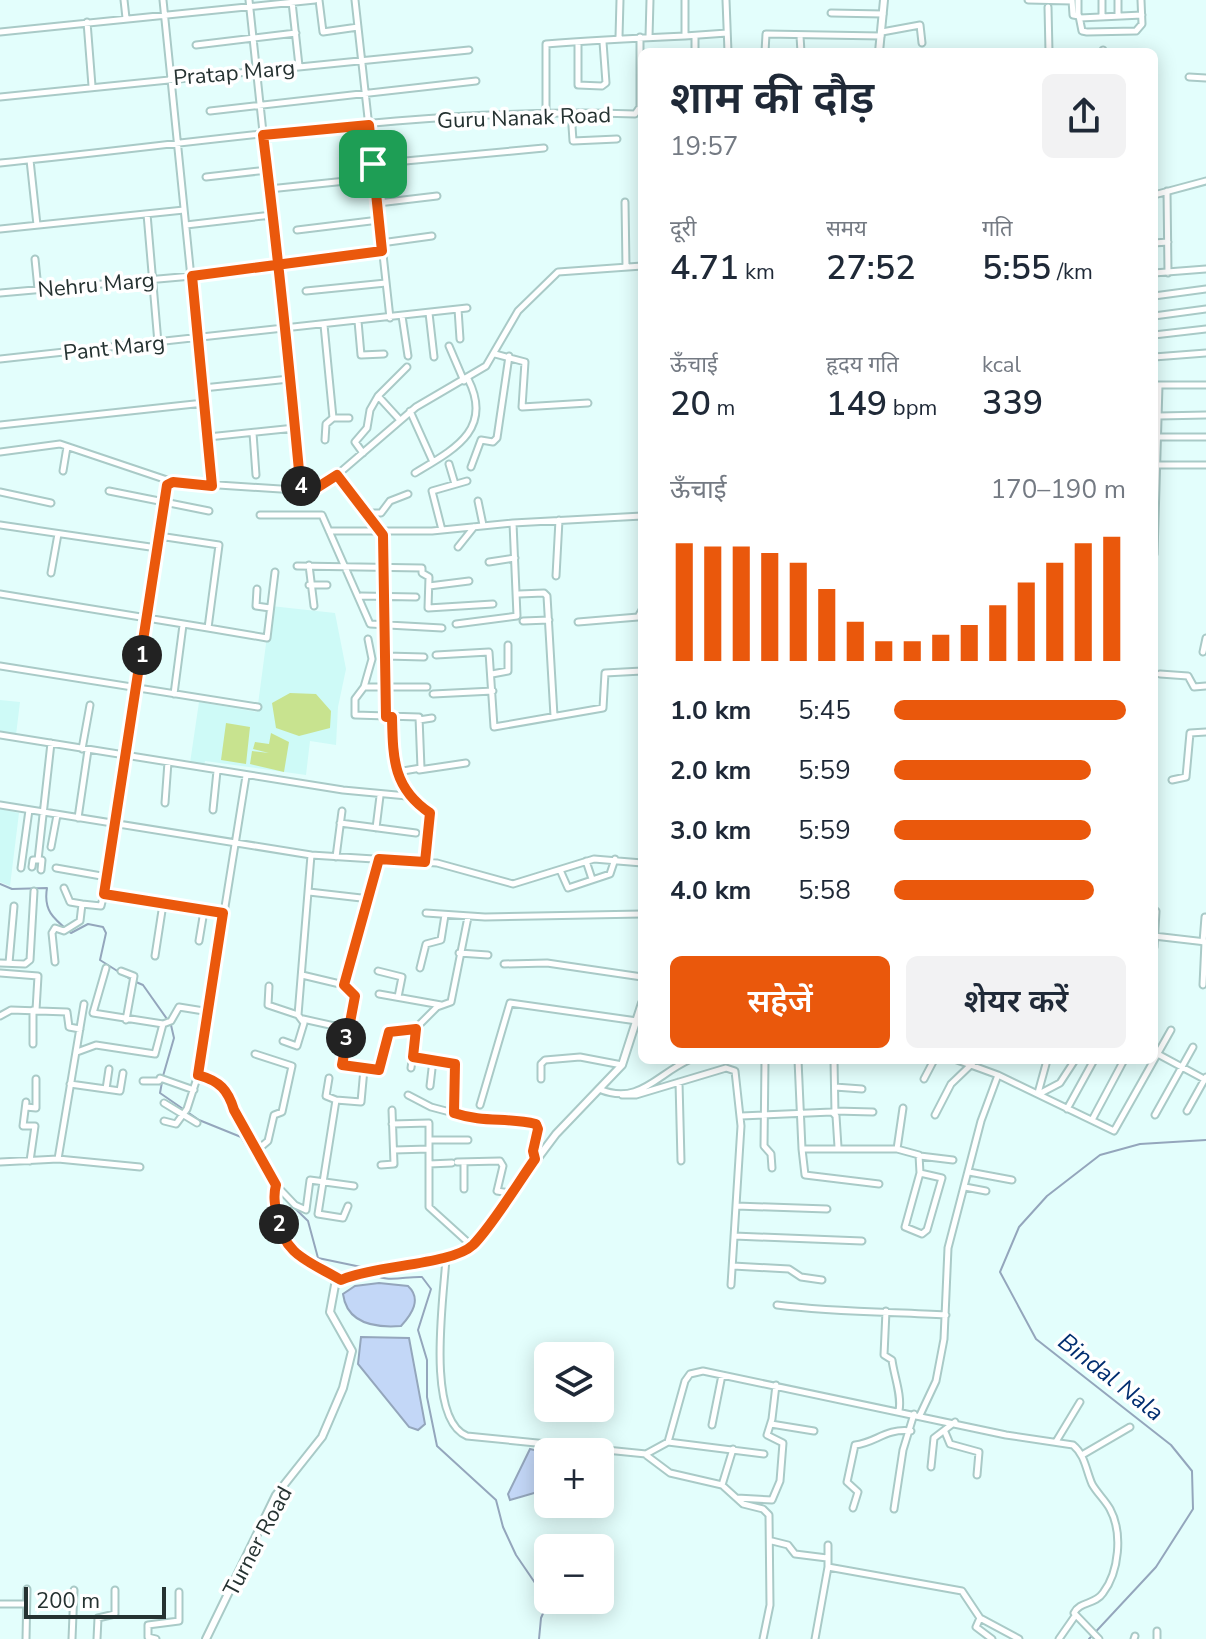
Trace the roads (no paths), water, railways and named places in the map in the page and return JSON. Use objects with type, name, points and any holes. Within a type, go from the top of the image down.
[{"type":"main road","points":[[880,48],[884,0]]},
{"type":"main road","points":[[341,1280],[379,1267],[446,1258],[472,1246],[535,1159],[622,1065],[638,1021]]},
{"type":"main road","name":"Turner Road","points":[[206,1639],[276,1495],[317,1445],[343,1388],[352,1351],[330,1312],[335,1285],[341,1280]]},
{"type":"street","points":[[124,0],[126,18]]},
{"type":"street","points":[[163,0],[212,486]]},
{"type":"street","points":[[0,32],[249,3],[317,0],[323,32],[358,27]]},
{"type":"street","points":[[355,0],[390,318]]},
{"type":"street","points":[[619,37],[620,0]]},
{"type":"street","points":[[649,37],[650,0]]},
{"type":"street","points":[[685,0],[685,36]]},
{"type":"street","points":[[726,0],[728,48]]},
{"type":"street","points":[[1028,0],[1072,0],[1073,15],[1079,16],[1142,15]]},
{"type":"street","points":[[1078,0],[1083,32],[1134,32],[1141,26],[1141,0]]},
{"type":"street","points":[[1102,0],[1102,16]]},
{"type":"street","points":[[1118,0],[1118,16]]},
{"type":"street","points":[[292,2],[299,66]]},
{"type":"street","points":[[249,3],[301,492]]},
{"type":"street","points":[[1048,7],[1049,48]]},
{"type":"street","points":[[831,13],[883,14]]},
{"type":"street","points":[[87,22],[92,86]]},
{"type":"street","points":[[765,48],[766,34],[882,34],[920,25],[922,43]]},
{"type":"street","points":[[196,45],[296,33]]},
{"type":"street","points":[[546,111],[545,45],[603,42],[619,37],[727,33]]},
{"type":"street","points":[[695,36],[695,48]]},
{"type":"street","points":[[800,36],[801,48]]},
{"type":"street","name":"Guru Nanak Road","points":[[640,37],[640,48]]},
{"type":"street","points":[[578,42],[577,84],[591,87],[606,85],[603,42]]},
{"type":"street","name":"Pratap Marg","points":[[0,97],[469,50]]},
{"type":"street","points":[[1189,77],[1206,78]]},
{"type":"street","points":[[210,111],[476,81]]},
{"type":"street","name":"Guru Nanak Road","points":[[0,163],[263,135],[546,111],[637,113],[638,88]]},
{"type":"street","points":[[571,111],[573,141],[617,139]]},
{"type":"street","points":[[373,164],[544,148]]},
{"type":"street","points":[[30,160],[37,225]]},
{"type":"street","points":[[206,177],[268,170]]},
{"type":"street","points":[[269,189],[375,178]]},
{"type":"street","points":[[1158,194],[1206,181]]},
{"type":"street","points":[[1167,191],[1168,273]]},
{"type":"street","points":[[378,203],[437,196]]},
{"type":"street","points":[[625,202],[626,267]]},
{"type":"street","points":[[0,229],[184,210]]},
{"type":"street","points":[[147,214],[158,343]]},
{"type":"street","points":[[186,225],[272,215]]},
{"type":"street","points":[[297,230],[379,220]]},
{"type":"street","points":[[381,243],[432,236]]},
{"type":"street","points":[[1158,243],[1168,242]]},
{"type":"street","name":"Nehru Marg","points":[[0,293],[192,276],[382,251]]},
{"type":"street","points":[[35,259],[38,289]]},
{"type":"street","points":[[0,452],[55,443],[173,482],[301,492],[315,489],[337,475],[410,411],[466,380],[495,354],[518,311],[561,271],[638,266]]},
{"type":"street","points":[[1158,273],[1206,269]]},
{"type":"street","points":[[306,291],[386,283]]},
{"type":"street","points":[[1158,295],[1206,289]]},
{"type":"street","name":"Pant Marg","points":[[0,359],[467,308]]},
{"type":"street","points":[[458,309],[460,339]]},
{"type":"street","points":[[1158,315],[1206,309]]},
{"type":"street","points":[[429,313],[434,357]]},
{"type":"street","points":[[402,316],[408,356]]},
{"type":"street","points":[[358,321],[361,355],[384,354]]},
{"type":"street","points":[[324,325],[333,418]]},
{"type":"street","points":[[1158,335],[1206,329]]},
{"type":"street","points":[[415,473],[463,440],[473,427],[476,398],[449,346]]},
{"type":"street","points":[[1158,357],[1206,353]]},
{"type":"street","points":[[495,354],[525,362],[520,407],[540,409],[588,403]]},
{"type":"street","points":[[471,467],[481,440],[493,442],[497,438],[509,356]]},
{"type":"street","points":[[363,453],[355,442],[368,426],[370,410],[378,396],[407,367]]},
{"type":"street","points":[[203,388],[289,379]]},
{"type":"street","points":[[1158,385],[1206,385]]},
{"type":"street","points":[[378,396],[399,419]]},
{"type":"street","points":[[0,425],[204,403]]},
{"type":"street","points":[[1158,406],[1158,465],[1206,465]]},
{"type":"street","points":[[410,411],[433,462]]},
{"type":"street","points":[[1159,416],[1206,415]]},
{"type":"street","points":[[325,440],[326,424],[333,418],[349,418]]},
{"type":"street","points":[[208,437],[295,428]]},
{"type":"street","points":[[253,433],[256,475]]},
{"type":"street","points":[[1159,437],[1206,437]]},
{"type":"street","points":[[63,471],[67,447]]},
{"type":"street","points":[[449,464],[455,484]]},
{"type":"street","points":[[337,475],[380,531],[389,717],[397,772],[407,796],[430,813],[425,862]]},
{"type":"street","points":[[442,530],[432,491],[467,481]]},
{"type":"street","points":[[64,888],[70,902],[101,906],[127,756],[163,505],[167,485],[173,482]]},
{"type":"street","points":[[109,491],[163,505],[209,511]]},
{"type":"street","points":[[0,492],[51,503]]},
{"type":"street","points":[[366,513],[381,513],[390,501],[408,494]]},
{"type":"street","points":[[478,501],[483,525]]},
{"type":"street","points":[[260,515],[322,515],[343,565],[361,596],[370,624],[442,628]]},
{"type":"street","points":[[329,531],[442,530],[638,516]]},
{"type":"street","points":[[556,576],[559,520]]},
{"type":"street","points":[[456,624],[515,618],[519,594],[513,523]]},
{"type":"street","points":[[0,525],[157,548]]},
{"type":"street","points":[[458,547],[475,526]]},
{"type":"street","points":[[51,573],[58,534]]},
{"type":"street","points":[[159,536],[219,545],[208,628]]},
{"type":"street","points":[[489,562],[516,558]]},
{"type":"street","points":[[309,565],[309,585],[314,606]]},
{"type":"street","points":[[297,566],[422,568],[422,573],[429,577],[428,608],[493,604]]},
{"type":"street","points":[[0,594],[267,638],[275,572]]},
{"type":"street","points":[[429,586],[469,581]]},
{"type":"street","points":[[309,585],[327,585]]},
{"type":"street","points":[[257,589],[256,606],[270,608]]},
{"type":"street","points":[[519,594],[546,594],[554,716]]},
{"type":"street","points":[[361,596],[416,597]]},
{"type":"street","points":[[578,622],[638,614]]},
{"type":"street","points":[[523,621],[549,620]]},
{"type":"street","points":[[174,694],[183,625]]},
{"type":"street","points":[[1203,652],[1206,638]]},
{"type":"street","points":[[368,639],[372,663],[364,687],[355,699],[355,715],[419,717],[419,770]]},
{"type":"street","points":[[492,674],[508,671],[508,645]]},
{"type":"street","points":[[436,655],[489,652],[494,727],[604,708],[605,673],[638,671]]},
{"type":"street","points":[[372,663],[424,657]]},
{"type":"street","points":[[0,666],[258,707]]},
{"type":"street","points":[[1160,674],[1188,676],[1194,687],[1206,686]]},
{"type":"street","points":[[364,687],[427,687]]},
{"type":"street","points":[[433,694],[493,691]]},
{"type":"street","points":[[78,818],[90,705]]},
{"type":"street","points":[[419,720],[432,718]]},
{"type":"street","points":[[1172,780],[1186,777],[1190,733],[1206,732]]},
{"type":"street","points":[[0,735],[246,776],[380,796],[407,796]]},
{"type":"street","points":[[38,860],[51,743]]},
{"type":"street","points":[[165,803],[168,762]]},
{"type":"street","points":[[397,772],[466,763]]},
{"type":"street","points":[[213,810],[217,771]]},
{"type":"street","points":[[164,1121],[176,1124],[185,1111],[198,1075],[246,776]]},
{"type":"street","points":[[376,828],[380,796]]},
{"type":"street","points":[[0,805],[311,855],[425,862],[513,884],[586,861],[615,859],[638,862]]},
{"type":"street","points":[[21,868],[29,810]]},
{"type":"street","points":[[336,857],[342,811]]},
{"type":"street","points":[[51,847],[57,815]]},
{"type":"street","points":[[340,823],[416,833]]},
{"type":"street","points":[[283,1041],[297,1046],[311,855]]},
{"type":"street","points":[[344,985],[379,859]]},
{"type":"street","points":[[560,870],[567,888],[610,874],[615,859]]},
{"type":"street","points":[[32,867],[33,860],[42,860],[41,870]]},
{"type":"street","points":[[586,861],[592,879]]},
{"type":"street","points":[[56,868],[107,877]]},
{"type":"street","points":[[0,963],[25,964],[30,960],[34,891]]},
{"type":"street","points":[[309,892],[370,899]]},
{"type":"street","points":[[104,894],[223,913]]},
{"type":"street","points":[[55,962],[52,933],[55,928],[66,929],[80,921],[82,904]]},
{"type":"street","points":[[155,956],[163,904]]},
{"type":"street","points":[[9,963],[14,906]]},
{"type":"street","points":[[199,941],[204,911]]},
{"type":"street","points":[[426,913],[468,917],[638,914]]},
{"type":"street","points":[[420,968],[426,944],[441,940],[445,915]]},
{"type":"street","points":[[302,975],[344,985],[354,994],[342,1065],[381,1068],[389,1032],[416,1029],[442,1005],[451,1002],[468,917]]},
{"type":"street","points":[[1203,985],[1205,917]]},
{"type":"street","points":[[1158,936],[1205,942]]},
{"type":"street","points":[[459,953],[488,955]]},
{"type":"street","points":[[504,964],[547,963],[638,976]]},
{"type":"street","points":[[106,968],[93,1013],[126,1020],[167,1023]]},
{"type":"street","points":[[121,971],[133,982],[126,1020]]},
{"type":"street","points":[[378,971],[402,977],[398,997]]},
{"type":"street","points":[[0,973],[38,976],[33,1044]]},
{"type":"street","points":[[269,986],[268,1005],[348,1029]]},
{"type":"street","points":[[379,994],[442,1005]]},
{"type":"street","points":[[480,1105],[510,1003],[638,1021]]},
{"type":"street","points":[[58,1159],[84,1004]]},
{"type":"street","points":[[77,1052],[96,1045],[155,1054],[167,1023],[179,1007],[210,1012]]},
{"type":"street","points":[[0,1016],[11,1010],[67,1012],[69,1027],[80,1029]]},
{"type":"street","points":[[411,1068],[416,1029]]},
{"type":"street","points":[[1158,1050],[1171,1030]]},
{"type":"street","points":[[1155,1115],[1193,1047]]},
{"type":"street","points":[[255,1054],[292,1066],[282,1112],[274,1115],[268,1141],[256,1151]]},
{"type":"street","points":[[1158,1054],[1206,1078],[1187,1111]]},
{"type":"street","points":[[413,1057],[455,1064],[454,1113]]},
{"type":"street","points":[[541,1079],[541,1064],[545,1060],[580,1057],[622,1065]]},
{"type":"street","points":[[430,1086],[433,1060]]},
{"type":"street","points":[[622,1095],[656,1083],[683,1064]]},
{"type":"street","points":[[765,1064],[764,1146],[771,1154],[772,1168]]},
{"type":"street","points":[[798,1064],[805,1175],[879,1184]]},
{"type":"street","points":[[834,1064],[838,1147]]},
{"type":"street","points":[[924,1079],[932,1064]]},
{"type":"street","points":[[965,1064],[1039,1093],[1116,1131],[1150,1064]]},
{"type":"street","points":[[935,1115],[951,1084],[973,1064]]},
{"type":"street","points":[[1039,1093],[1046,1064]]},
{"type":"street","points":[[1039,1093],[1060,1083],[1072,1064]]},
{"type":"street","points":[[1067,1109],[1092,1064]]},
{"type":"street","points":[[1092,1120],[1122,1064]]},
{"type":"street","points":[[106,1089],[109,1069]]},
{"type":"street","points":[[329,1078],[326,1096],[361,1102],[364,1069]]},
{"type":"street","points":[[599,1089],[636,1095],[733,1069],[741,1116],[731,1285]]},
{"type":"street","points":[[70,1084],[120,1091],[123,1073]]},
{"type":"street","points":[[198,1075],[215,1081],[229,1093],[275,1188],[283,1241],[293,1252],[341,1280]]},
{"type":"street","points":[[894,1509],[902,1454],[917,1415],[936,1381],[946,1315],[948,1248],[981,1121],[998,1075]]},
{"type":"street","points":[[143,1081],[159,1081],[162,1078],[194,1090]]},
{"type":"street","points":[[30,1161],[35,1126],[23,1126],[26,1105],[36,1108],[36,1079]]},
{"type":"street","points":[[679,1082],[681,1161]]},
{"type":"street","points":[[835,1087],[862,1089]]},
{"type":"street","points":[[408,1095],[431,1107],[454,1113],[494,1122],[505,1117],[536,1124],[535,1159]]},
{"type":"street","points":[[336,1100],[318,1214],[343,1218],[348,1206]]},
{"type":"street","points":[[164,1103],[185,1111],[197,1123]]},
{"type":"street","points":[[897,1149],[903,1108]]},
{"type":"street","points":[[381,1165],[394,1164],[392,1110]]},
{"type":"street","points":[[741,1116],[873,1112]]},
{"type":"street","points":[[392,1124],[429,1123],[429,1207],[472,1246]]},
{"type":"street","points":[[429,1140],[468,1140]]},
{"type":"street","points":[[394,1150],[429,1149]]},
{"type":"street","points":[[802,1149],[897,1149],[920,1156],[953,1160]]},
{"type":"street","points":[[920,1156],[920,1173],[905,1227],[922,1234],[927,1230],[942,1178],[920,1173]]},
{"type":"street","points":[[0,1162],[58,1159],[140,1167]]},
{"type":"street","points":[[429,1164],[500,1161],[503,1166],[497,1191],[510,1193]]},
{"type":"street","points":[[457,1162],[464,1189]]},
{"type":"street","points":[[969,1172],[1012,1180]]},
{"type":"street","points":[[275,1188],[306,1210],[310,1180],[354,1186]]},
{"type":"street","points":[[965,1187],[986,1191]]},
{"type":"street","points":[[736,1206],[827,1209]]},
{"type":"street","points":[[734,1236],[862,1241]]},
{"type":"street","points":[[446,1258],[439,1363],[442,1383],[458,1431],[467,1436],[646,1454],[676,1475],[722,1485],[745,1506],[763,1509],[769,1515],[772,1541],[769,1615],[763,1639]]},
{"type":"street","points":[[733,1266],[789,1269],[801,1277],[822,1280]]},
{"type":"street","points":[[777,1305],[822,1311],[946,1315]]},
{"type":"street","points":[[886,1311],[884,1355],[892,1360],[895,1389],[901,1399],[899,1411]]},
{"type":"street","points":[[668,1442],[678,1397],[687,1377],[698,1371],[1006,1435],[1057,1440],[1073,1445],[1082,1455],[1094,1488],[1112,1514],[1117,1560],[1103,1594],[1096,1601],[1077,1607],[1076,1617],[1059,1639]]},
{"type":"street","points":[[712,1425],[722,1375]]},
{"type":"street","points":[[736,1498],[774,1498],[780,1481],[783,1443],[767,1436],[776,1385]]},
{"type":"street","points":[[1057,1440],[1080,1402]]},
{"type":"street","points":[[931,1467],[934,1438],[955,1422]]},
{"type":"street","points":[[771,1424],[814,1431]]},
{"type":"street","points":[[1082,1455],[1130,1427]]},
{"type":"street","points":[[853,1508],[858,1492],[847,1482],[855,1445],[865,1444],[891,1430],[911,1431]]},
{"type":"street","points":[[945,1432],[950,1444],[979,1452],[977,1475]]},
{"type":"street","points":[[646,1454],[668,1442],[764,1454]]},
{"type":"street","points":[[722,1485],[733,1449]]},
{"type":"street","points":[[772,1541],[788,1545],[795,1554],[827,1558]]},
{"type":"street","points":[[815,1639],[828,1567],[828,1545]]},
{"type":"street","points":[[828,1567],[962,1591],[980,1618],[1019,1639]]},
{"type":"street","points":[[26,1639],[27,1589]]},
{"type":"street","points":[[72,1639],[74,1590]]},
{"type":"street","points":[[97,1639],[98,1618],[115,1615],[115,1590]]},
{"type":"street","points":[[156,1639],[148,1637],[148,1625],[179,1621],[179,1592]]},
{"type":"street","points":[[0,1604],[26,1604]]},
{"type":"street","points":[[1076,1617],[1099,1639]]},
{"type":"street","points":[[980,1618],[976,1627],[992,1639]]},
{"type":"street","points":[[1157,1631],[1157,1639]]},
{"type":"waterway","points":[[0,884],[12,889],[47,888],[48,909],[71,933],[88,924],[103,927],[106,933],[100,960],[130,979]]},
{"type":"waterway","points":[[136,982],[143,985],[167,1019]]},
{"type":"waterway","points":[[163,1076],[174,1038],[171,1025]]},
{"type":"waterway","points":[[162,1082],[160,1093],[199,1120],[241,1137],[272,1189]]},
{"type":"waterway","name":"Bindal Nala","points":[[1089,1639],[1156,1567],[1193,1509],[1192,1471],[1171,1445],[1036,1339],[1000,1272],[1019,1227],[1047,1196],[1100,1155],[1140,1144],[1206,1140]]},
{"type":"waterway","points":[[278,1192],[308,1221],[318,1258],[366,1268]]},
{"type":"waterway","points":[[370,1272],[388,1279],[422,1277],[431,1289],[418,1330],[427,1360],[427,1397],[437,1446],[496,1500],[503,1527],[516,1555],[548,1602],[541,1618],[539,1639]]}]
